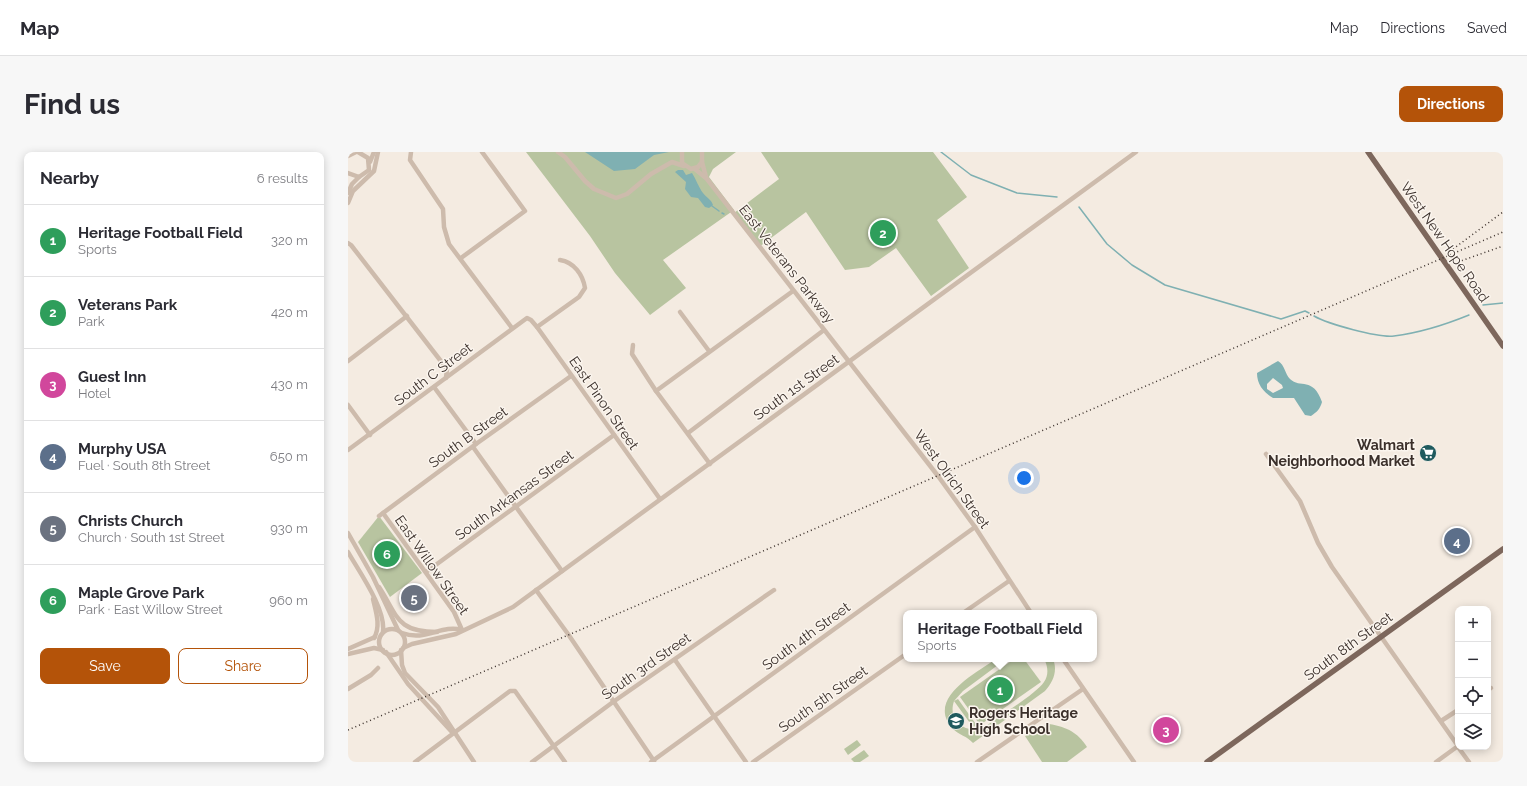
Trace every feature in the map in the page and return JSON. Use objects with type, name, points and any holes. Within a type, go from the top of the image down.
[{"type":"main road","name":"West New Hope Road","points":[[1368,152],[1503,346]]},
{"type":"main road","name":"South 8th Street","points":[[1207,762],[1503,549]]},
{"type":"street","points":[[348,156],[358,152],[365,155],[370,162]]},
{"type":"street","points":[[348,193],[352,184],[369,170],[374,152]]},
{"type":"street","points":[[348,203],[353,191],[374,171],[378,152]]},
{"type":"street","points":[[411,152],[410,160],[443,209],[444,227],[449,244],[512,328]]},
{"type":"street","points":[[461,258],[525,211],[482,152]]},
{"type":"street","points":[[558,152],[565,157],[585,181],[594,189],[616,198],[627,194],[651,174],[674,162],[682,154]]},
{"type":"street","name":"East Veterans Parkway","points":[[702,152],[702,162],[707,179]]},
{"type":"street","name":"South 1st Street","points":[[402,649],[412,644],[456,634],[513,606],[710,464],[1136,152]]},
{"type":"street","points":[[682,154],[684,166]]},
{"type":"street","name":"East Veterans Parkway","points":[[674,162],[688,168],[695,169],[707,179],[849,362]]},
{"type":"street","points":[[695,169],[702,162]]},
{"type":"street","points":[[348,173],[359,177]]},
{"type":"street","points":[[348,243],[407,316],[447,369],[446,378]]},
{"type":"street","points":[[537,327],[579,297],[585,288],[583,279],[569,261],[560,260]]},
{"type":"street","points":[[656,391],[793,291]]},
{"type":"street","points":[[680,312],[709,351]]},
{"type":"street","points":[[348,361],[407,316]]},
{"type":"street","name":"South C Street","points":[[348,450],[434,388],[512,328],[527,318],[531,320]]},
{"type":"street","name":"East Pinon Street","points":[[531,320],[660,500]]},
{"type":"street","points":[[688,432],[824,330]]},
{"type":"street","points":[[632,345],[632,354],[656,391],[688,432],[710,464]]},
{"type":"street","name":"West Olrich Street","points":[[849,362],[898,423],[975,527],[1009,581],[1030,610]]},
{"type":"street","name":"South B Street","points":[[381,515],[475,445],[572,376]]},
{"type":"street","points":[[434,388],[562,571]]},
{"type":"street","points":[[348,405],[370,435]]},
{"type":"street","name":"South Arkansas Street","points":[[426,572],[614,435]]},
{"type":"street","points":[[1266,454],[1300,501],[1325,556],[1455,742]]},
{"type":"street","name":"East Willow Street","points":[[381,515],[426,572],[454,612],[462,630]]},
{"type":"street","name":"South 4th Street","points":[[653,761],[975,527]]},
{"type":"street","points":[[348,533],[373,577],[399,632],[404,639],[402,649],[402,665],[405,673],[438,707],[449,722],[454,734]]},
{"type":"street","points":[[348,552],[371,594],[383,622],[383,633],[380,644],[384,652],[408,684],[454,734],[474,762]]},
{"type":"street","name":"South 1st Street","points":[[373,577],[397,618],[405,626],[416,631],[437,632]]},
{"type":"street","points":[[968,610],[1009,581]]},
{"type":"street","points":[[536,590],[568,634],[653,761]]},
{"type":"street","name":"South 3rd Street","points":[[532,762],[613,702],[774,590]]},
{"type":"street","points":[[371,594],[378,620],[377,632],[374,638]]},
{"type":"street","name":"South 1st Street","points":[[399,632],[415,637],[455,628],[462,630]]},
{"type":"street","points":[[348,649],[374,638],[390,629],[399,632]]},
{"type":"street","points":[[348,654],[374,648],[392,654],[402,649]]},
{"type":"street","name":"South 5th Street","points":[[754,762],[903,656]]},
{"type":"street","points":[[675,660],[746,762]]},
{"type":"street","points":[[1065,662],[1134,762]]},
{"type":"street","points":[[348,689],[371,675],[378,668]]},
{"type":"street","points":[[977,762],[1083,689]]},
{"type":"street","points":[[415,762],[454,734],[506,693],[514,691],[565,762]]},
{"type":"street","points":[[1441,721],[1455,712]]},
{"type":"street","points":[[1436,762],[1455,748]]},
{"type":"street","points":[[1461,750],[1469,762]]},
{"type":"green space","points":[[526,152],[736,152],[713,169],[709,177],[734,210],[663,260],[686,288],[650,315],[615,273],[590,236]]},
{"type":"green space","points":[[761,152],[933,152],[967,197],[937,220],[969,268],[931,296],[896,248],[869,267],[845,270],[806,212],[759,247],[734,213],[779,179]]},
{"type":"green space","points":[[379,516],[422,573],[390,597],[358,542]]},
{"type":"green space","points":[[992,662],[1002,662],[963,691],[954,701],[958,699],[978,727],[976,729],[985,727],[1040,687],[1046,679],[1047,668],[1045,662],[1054,662],[1054,676],[1045,691],[973,743],[953,729],[946,718],[945,707],[949,697],[966,679]],"holes":[[[954,701],[974,729],[965,728],[956,721],[953,715]]]},
{"type":"green space","points":[[1010,662],[1026,662],[1041,682],[980,725],[960,697]]},
{"type":"green space","points":[[1049,724],[1071,731],[1087,747],[1067,762],[1042,762],[1025,736],[1038,728]]},
{"type":"green space","points":[[857,740],[861,745],[848,755],[844,749]]},
{"type":"green space","points":[[864,750],[869,756],[860,762],[854,762],[851,759]]},
{"type":"water","points":[[585,152],[669,152],[654,155],[635,169],[614,171]]},
{"type":"water","points":[[678,170],[683,170],[686,175],[692,173],[704,195],[713,205],[709,208],[705,207],[698,198],[691,197],[685,189],[686,182],[675,172]]},
{"type":"water","points":[[1278,361],[1290,379],[1294,382],[1311,386],[1315,389],[1322,402],[1320,407],[1317,412],[1311,416],[1305,415],[1294,398],[1273,398],[1266,393],[1259,384],[1257,373]],"holes":[[[1273,378],[1282,385],[1283,388],[1273,393],[1267,389],[1267,384]]]},
{"type":"waterway","points":[[941,152],[971,175],[1017,193],[1057,197]]},
{"type":"waterway","points":[[712,206],[719,211]]},
{"type":"waterway","points":[[1079,207],[1107,244],[1132,265],[1165,285],[1281,319],[1305,311],[1309,313]]},
{"type":"waterway","points":[[1483,305],[1503,303]]},
{"type":"waterway","points":[[1314,316],[1353,330],[1377,335],[1394,336],[1432,328],[1469,315]]},
{"type":"railway","points":[[1453,249],[1503,212]]},
{"type":"railway","points":[[348,730],[1503,232]]},
{"type":"railway","points":[[1458,262],[1503,246]]},
{"type":"place","name":"Veterans Park","points":[[883,233]]},
{"type":"place","name":"Walmart Neighborhood Market","points":[[1428,453]]},
{"type":"place","name":"Murphy USA","points":[[1457,541]]},
{"type":"place","name":"Maple Grove Park","points":[[387,554]]},
{"type":"place","name":"Christs Church","points":[[414,598]]},
{"type":"place","name":"Heritage Football Field","points":[[1000,690]]},
{"type":"place","name":"Rogers Heritage High School","points":[[956,721]]},
{"type":"place","name":"Guest Inn","points":[[1166,730]]}]
